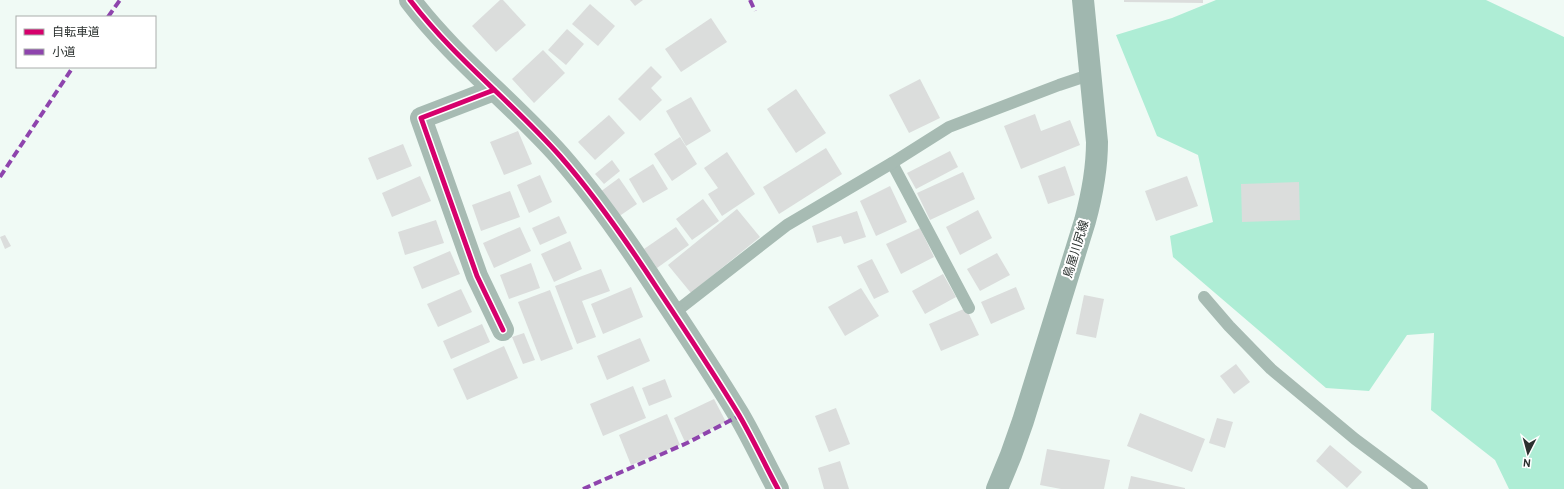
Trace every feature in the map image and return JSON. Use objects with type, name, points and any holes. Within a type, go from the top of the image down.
[{"type":"main road","name":"鳥屋川尻線","points":[[997,489],[1011,455],[1022,421],[1091,201],[1095,180],[1097,151],[1092,74],[1083,0]]},
{"type":"street","points":[[410,0],[443,40],[536,130],[582,183],[616,227],[674,313],[739,416],[778,489]]},
{"type":"street","points":[[494,90],[421,118],[477,276],[503,330]]},
{"type":"lane","points":[[674,313],[787,226],[949,127],[1092,74]]},
{"type":"lane","points":[[892,163],[969,308]]},
{"type":"lane","points":[[1204,298],[1271,369],[1355,439],[1422,489]]},
{"type":"green space","points":[[1216,0],[1486,0],[1564,37],[1564,489],[1509,489],[1495,460],[1431,410],[1434,333],[1407,335],[1369,391],[1326,388],[1173,257],[1170,236],[1213,222],[1198,155],[1157,136],[1116,35],[1172,18]]},
{"type":"building","points":[[500,0],[503,0],[526,25],[496,52],[472,26]]},
{"type":"building","points":[[630,0],[643,0],[635,6]]},
{"type":"building","points":[[1124,0],[1203,0],[1203,3],[1124,2]]},
{"type":"building","points":[[590,4],[615,26],[598,46],[572,24]]},
{"type":"building","points":[[711,18],[727,42],[681,72],[665,49]]},
{"type":"building","points":[[567,29],[584,44],[566,65],[548,50]]},
{"type":"building","points":[[543,50],[565,73],[534,103],[512,79]]},
{"type":"building","points":[[651,66],[662,77],[651,88],[662,100],[640,121],[618,99]]},
{"type":"building","points":[[920,79],[940,118],[909,133],[889,95]]},
{"type":"building","points":[[796,89],[826,133],[796,153],[767,109]]},
{"type":"building","points":[[691,97],[711,131],[686,146],[666,111]]},
{"type":"building","points":[[1035,114],[1041,131],[1070,120],[1080,145],[1021,169],[1004,126]]},
{"type":"building","points":[[609,115],[625,133],[595,160],[578,142]]},
{"type":"building","points":[[518,131],[532,164],[504,175],[490,142]]},
{"type":"building","points":[[680,137],[697,164],[672,181],[654,154]]},
{"type":"building","points":[[403,144],[412,166],[377,180],[368,158]]},
{"type":"building","points":[[826,148],[842,174],[779,214],[763,187]]},
{"type":"building","points":[[950,151],[958,167],[916,189],[907,173]]},
{"type":"building","points":[[727,152],[755,194],[722,216],[708,194],[718,188],[704,168]]},
{"type":"building","points":[[612,160],[620,171],[604,184],[595,174]]},
{"type":"building","points":[[653,164],[668,189],[643,203],[629,179]]},
{"type":"building","points":[[1065,166],[1075,195],[1048,204],[1038,176]]},
{"type":"building","points":[[963,172],[975,199],[930,220],[917,193]]},
{"type":"building","points":[[540,175],[552,202],[529,213],[517,185]]},
{"type":"building","points":[[420,176],[431,201],[392,217],[382,193]]},
{"type":"building","points":[[1187,176],[1198,206],[1156,221],[1145,191]]},
{"type":"building","points":[[619,178],[637,204],[618,217],[600,192]]},
{"type":"building","points":[[1299,182],[1300,220],[1242,222],[1241,184]]},
{"type":"building","points":[[890,186],[907,222],[876,236],[860,201]]},
{"type":"building","points":[[510,191],[520,217],[481,231],[472,205]]},
{"type":"building","points":[[703,199],[719,221],[692,240],[676,219]]},
{"type":"building","points":[[737,209],[760,237],[691,293],[668,265]]},
{"type":"building","points":[[978,210],[992,238],[960,255],[946,227]]},
{"type":"building","points":[[857,211],[866,237],[844,244],[841,236],[817,243],[812,226]]},
{"type":"building","points":[[559,216],[567,233],[540,245],[532,228]]},
{"type":"building","points":[[436,220],[444,243],[405,255],[398,232]]},
{"type":"building","points":[[520,227],[531,251],[494,268],[483,243]]},
{"type":"building","points":[[676,227],[689,245],[657,268],[644,249]]},
{"type":"building","points":[[920,228],[934,257],[901,274],[886,244]]},
{"type":"building","points":[[5,235],[11,246],[5,249],[0,237]]},
{"type":"building","points":[[570,241],[582,269],[554,282],[541,254]]},
{"type":"building","points":[[450,251],[460,274],[422,289],[413,267]]},
{"type":"building","points":[[997,253],[1010,275],[980,291],[967,269]]},
{"type":"building","points":[[872,259],[889,292],[874,299],[857,266]]},
{"type":"building","points":[[531,263],[540,288],[509,299],[500,275]]},
{"type":"building","points":[[601,269],[610,291],[582,301],[596,337],[577,344],[555,286]]},
{"type":"building","points":[[943,274],[956,297],[925,314],[912,291]]},
{"type":"building","points":[[631,287],[643,317],[603,334],[591,304]]},
{"type":"building","points":[[1016,287],[1025,309],[991,324],[981,302]]},
{"type":"building","points":[[861,288],[879,316],[845,336],[828,307]]},
{"type":"building","points":[[461,289],[472,312],[438,327],[427,304]]},
{"type":"building","points":[[550,290],[573,349],[541,361],[518,302]]},
{"type":"building","points":[[1084,295],[1104,299],[1096,338],[1076,334]]},
{"type":"building","points":[[966,308],[979,335],[941,351],[929,324]]},
{"type":"building","points":[[482,324],[490,342],[451,359],[443,341]]},
{"type":"building","points":[[524,333],[535,360],[523,364],[512,337]]},
{"type":"building","points":[[640,338],[650,361],[607,380],[597,356]]},
{"type":"building","points":[[504,346],[518,378],[467,400],[453,369]]},
{"type":"building","points":[[1236,364],[1250,382],[1234,394],[1220,376]]},
{"type":"building","points":[[665,379],[672,397],[649,406],[642,388]]},
{"type":"building","points":[[633,386],[646,418],[603,436],[590,404]]},
{"type":"building","points":[[714,399],[726,422],[685,442],[674,418]]},
{"type":"building","points":[[836,408],[850,444],[829,452],[815,416]]},
{"type":"building","points":[[1140,413],[1205,439],[1192,472],[1127,446]]},
{"type":"building","points":[[667,414],[680,445],[631,465],[619,435]]},
{"type":"building","points":[[1217,418],[1233,422],[1225,448],[1209,443]]},
{"type":"building","points":[[1330,445],[1362,472],[1347,488],[1316,461]]},
{"type":"building","points":[[1047,449],[1110,460],[1104,489],[1061,489],[1040,485]]},
{"type":"building","points":[[840,461],[849,489],[824,489],[818,468]]},
{"type":"building","points":[[1131,476],[1185,488],[1185,489],[1128,489]]},
{"type":"marked path","points":[[109,16],[120,0]]},
{"type":"marked path","points":[[750,0],[755,11]]},
{"type":"marked path","points":[[0,177],[72,68]]},
{"type":"marked path","points":[[583,489],[687,443],[739,416]]},
{"type":"cycle path","points":[[410,0],[464,61],[542,136],[599,204],[634,254],[719,383],[739,415],[778,489]]},
{"type":"cycle path","points":[[494,90],[421,118],[477,276],[503,330]]}]
